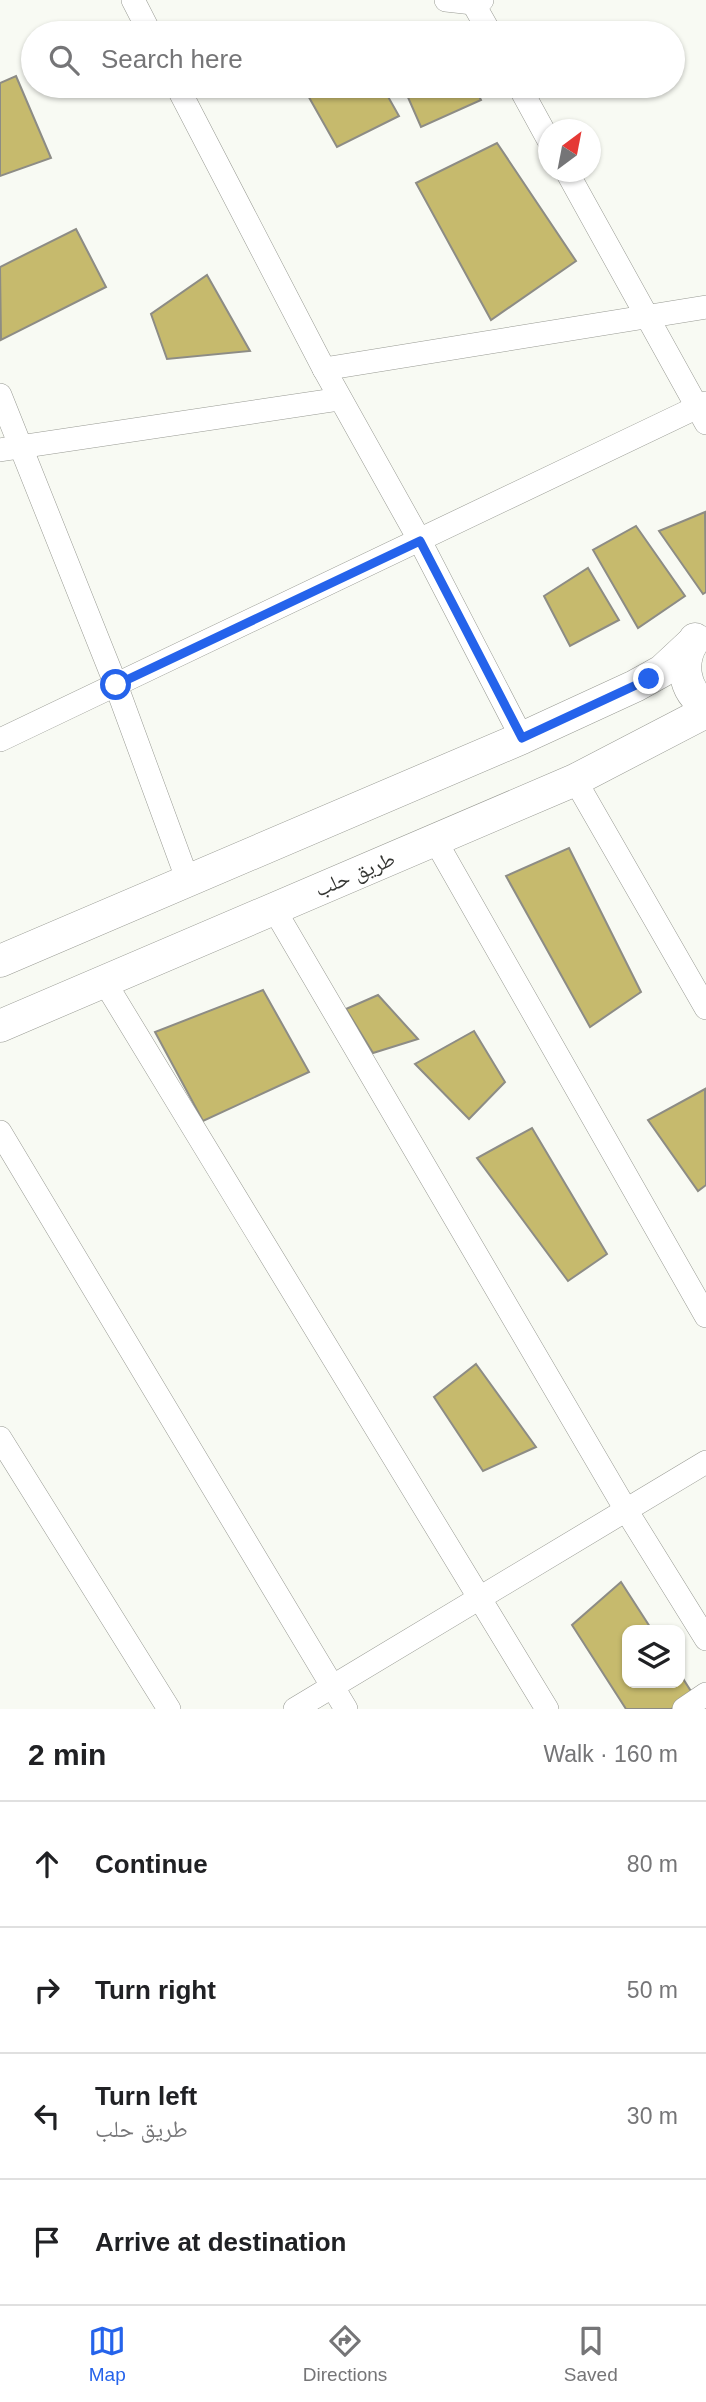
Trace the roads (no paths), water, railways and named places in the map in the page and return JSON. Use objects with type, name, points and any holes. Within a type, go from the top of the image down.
[{"type":"main road","points":[[0,961],[522,738],[649,679],[677,659],[698,637]]},
{"type":"main road","points":[[698,637],[686,656],[685,669],[693,692],[706,705]]},
{"type":"main road","name":"طريق حلب","points":[[0,1026],[575,780],[706,712]]},
{"type":"street","points":[[133,0],[144,21]]},
{"type":"street","points":[[446,0],[478,1],[486,21]]},
{"type":"street","points":[[183,98],[324,369],[420,541],[522,738]]},
{"type":"street","points":[[526,98],[538,121]]},
{"type":"street","points":[[0,740],[420,541],[703,411],[573,182]]},
{"type":"street","points":[[324,369],[706,307]]},
{"type":"street","points":[[0,395],[11,449],[116,685],[188,881]]},
{"type":"street","points":[[11,449],[341,399]]},
{"type":"street","points":[[575,780],[706,1009]]},
{"type":"street","points":[[435,840],[706,1316]]},
{"type":"street","points":[[274,909],[626,1510],[706,1639]]},
{"type":"street","points":[[104,981],[547,1709]]},
{"type":"street","points":[[0,1132],[346,1709]]},
{"type":"street","points":[[0,1438],[169,1709]]},
{"type":"street","points":[[295,1709],[706,1462]]},
{"type":"street","points":[[684,1709],[706,1695]]}]
